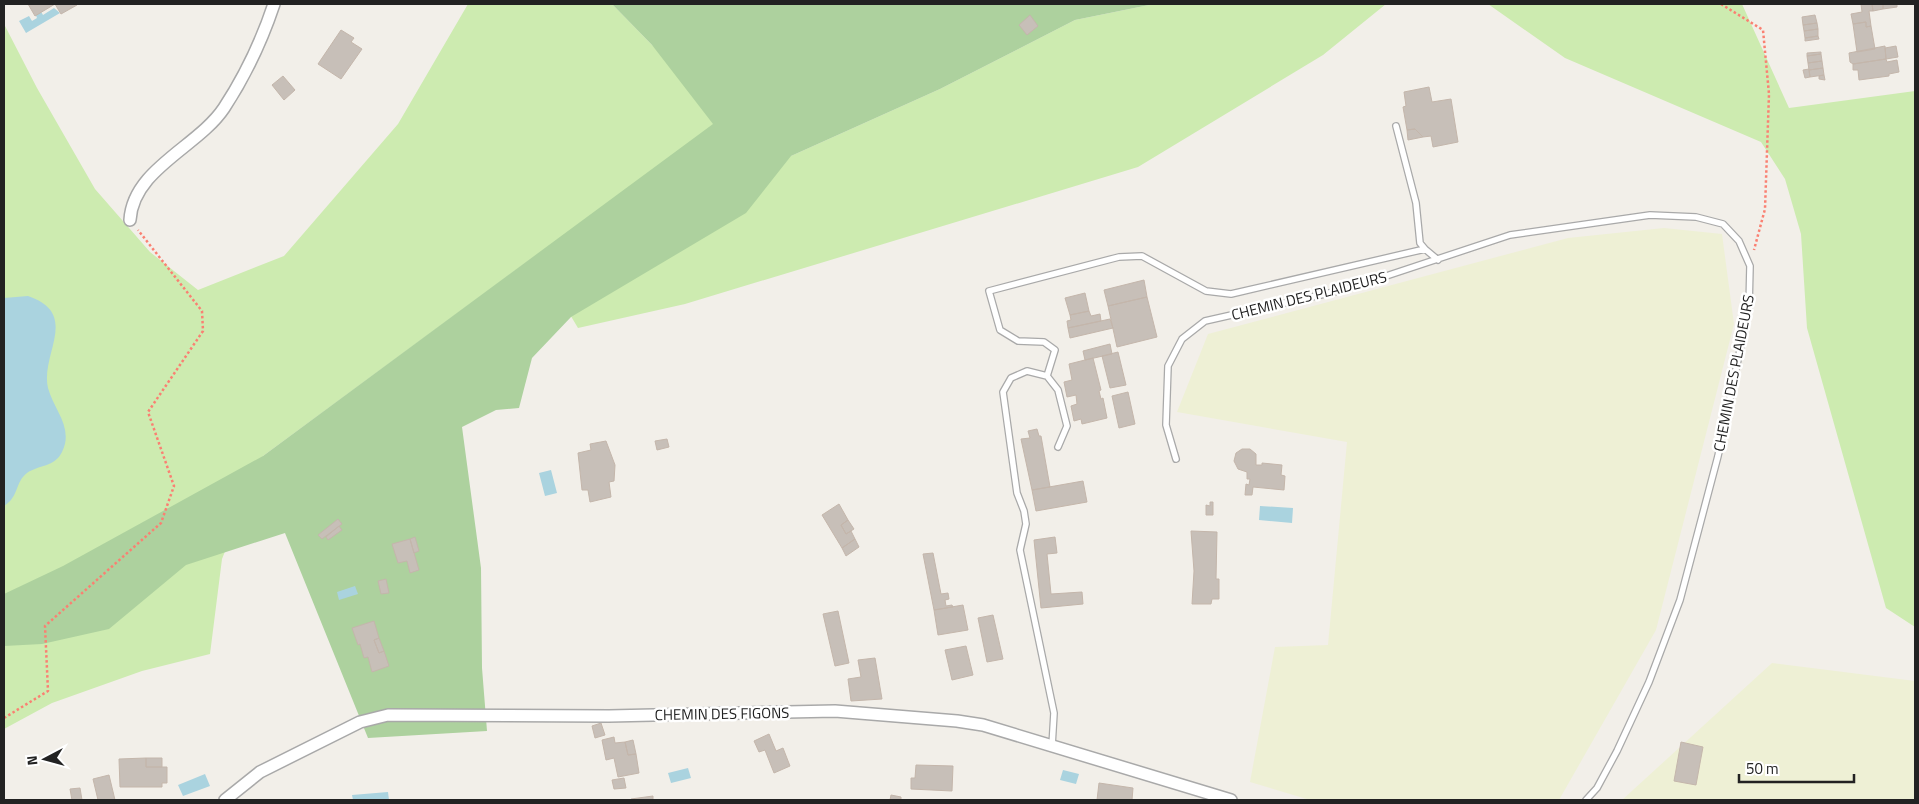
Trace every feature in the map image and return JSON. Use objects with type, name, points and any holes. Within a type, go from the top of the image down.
[{"type":"street","points":[[130,220],[131,207],[140,188],[224,109],[259,44],[274,4]]},
{"type":"street","name":"CHEMIN DES FIGONS","points":[[225,800],[260,772],[360,722],[388,715],[609,716],[845,712],[957,721],[983,726],[1230,800]]},
{"type":"lane","points":[[1396,126],[1416,203],[1420,243],[1438,260]]},
{"type":"lane","name":"CHEMIN DES PLAIDEURS","points":[[1176,459],[1166,425],[1168,366],[1182,339],[1205,321],[1347,289],[1510,235],[1650,215],[1696,217],[1723,224],[1739,241],[1750,266],[1749,307],[1718,456],[1680,600],[1650,682],[1597,788],[1586,800]]},
{"type":"lane","points":[[1047,376],[1055,350],[1044,342],[1018,341],[1000,330],[989,291],[1119,257],[1142,256],[1206,291],[1230,294],[1425,249]]},
{"type":"lane","points":[[1052,746],[1054,713],[1020,550],[1026,524],[1024,511],[1016,492],[1003,392],[1011,378],[1027,371],[1047,376],[1058,390],[1067,426],[1058,447]]},
{"type":"path","points":[[1722,4],[1762,30],[1769,94],[1765,209],[1750,266]]},
{"type":"path","points":[[4,718],[48,691],[45,626],[161,523],[174,486],[148,412],[203,331],[202,311],[130,220]]},
{"type":"green space","points":[[468,4],[612,4],[652,45],[791,156],[940,89],[1075,20],[1154,4],[1386,4],[1323,55],[1138,167],[685,304],[578,328],[535,256],[263,456],[222,559],[210,654],[142,671],[52,703],[4,729],[4,24],[37,88],[95,189],[150,252],[198,290],[284,256],[398,124]]},
{"type":"green space","points":[[612,4],[1154,4],[1075,20],[940,89],[791,156],[746,213],[571,317],[532,358],[519,408],[496,410],[462,427],[481,568],[482,668],[487,731],[368,738],[285,533],[186,565],[109,629],[42,644],[4,646],[4,594],[63,566],[263,456],[713,124],[652,45]]},
{"type":"green space","points":[[1488,4],[1742,4],[1789,108],[1915,91],[1915,627],[1886,608],[1807,328],[1801,234],[1785,179],[1761,142],[1565,58]]},
{"type":"green space","points":[[1664,228],[1722,234],[1734,324],[1656,630],[1559,800],[1310,800],[1250,782],[1275,647],[1328,645],[1347,442],[1177,412],[1208,334],[1568,238]]},
{"type":"green space","points":[[1772,663],[1915,681],[1915,800],[1622,800]]},
{"type":"water","points":[[54,8],[60,13],[26,33],[19,21],[29,16],[32,21],[37,18],[35,13],[40,10],[43,15]]},
{"type":"water","points":[[28,296],[44,304],[52,313],[56,324],[47,375],[48,388],[62,419],[66,435],[59,457],[27,473],[20,481],[15,494],[4,506],[4,298]]},
{"type":"water","points":[[551,470],[557,493],[545,496],[539,473]]},
{"type":"water","points":[[1260,506],[1293,508],[1292,523],[1259,520]]},
{"type":"water","points":[[355,586],[358,594],[339,600],[337,592]]},
{"type":"water","points":[[688,768],[691,778],[671,783],[668,773]]},
{"type":"water","points":[[1063,770],[1079,774],[1076,784],[1060,780]]},
{"type":"water","points":[[205,774],[210,786],[183,796],[178,785]]},
{"type":"water","points":[[388,792],[389,800],[353,800],[352,795]]},
{"type":"building","points":[[28,4],[55,4],[35,16]]},
{"type":"building","points":[[55,4],[77,4],[77,5],[61,14]]},
{"type":"building","points":[[1861,4],[1872,4],[1873,11],[1869,11],[1871,26],[1866,27],[1866,22],[1853,24],[1851,14],[1862,12]]},
{"type":"building","points":[[1872,4],[1883,4],[1883,9],[1873,11]]},
{"type":"building","points":[[1883,4],[1897,4],[1897,7],[1883,9]]},
{"type":"building","points":[[1030,15],[1038,26],[1027,35],[1019,25]]},
{"type":"building","points":[[1815,15],[1817,23],[1803,25],[1802,17]]},
{"type":"building","points":[[1866,22],[1866,27],[1871,26],[1875,49],[1857,52],[1853,24]]},
{"type":"building","points":[[1817,23],[1818,29],[1804,31],[1803,25]]},
{"type":"building","points":[[1818,29],[1818,36],[1805,38],[1804,31]]},
{"type":"building","points":[[341,30],[354,38],[351,42],[362,49],[341,79],[318,64]]},
{"type":"building","points":[[1818,36],[1819,39],[1805,41],[1805,38]]},
{"type":"building","points":[[1885,46],[1886,59],[1853,64],[1850,62],[1849,53]]},
{"type":"building","points":[[1896,46],[1898,57],[1886,59],[1885,48]]},
{"type":"building","points":[[1821,52],[1821,54],[1807,56],[1807,53]]},
{"type":"building","points":[[1821,54],[1822,61],[1808,63],[1807,56]]},
{"type":"building","points":[[1886,59],[1887,62],[1897,60],[1899,72],[1889,74],[1889,76],[1859,80],[1858,70],[1853,70],[1853,64]]},
{"type":"building","points":[[1822,61],[1823,68],[1809,70],[1808,63]]},
{"type":"building","points":[[1823,68],[1824,75],[1810,77],[1809,70]]},
{"type":"building","points":[[1809,69],[1810,77],[1805,78],[1803,70]]},
{"type":"building","points":[[1824,75],[1825,80],[1819,79],[1819,76]]},
{"type":"building","points":[[283,76],[295,90],[284,100],[272,85]]},
{"type":"building","points":[[1429,87],[1432,102],[1451,99],[1458,142],[1433,147],[1431,136],[1423,137],[1415,129],[1407,130],[1403,107],[1406,106],[1404,92]]},
{"type":"building","points":[[1415,129],[1423,137],[1408,140],[1407,130]]},
{"type":"building","points":[[1144,280],[1147,297],[1108,306],[1104,290]]},
{"type":"building","points":[[1085,293],[1089,311],[1070,315],[1065,298]]},
{"type":"building","points":[[1147,297],[1157,337],[1117,347],[1108,306]]},
{"type":"building","points":[[1089,311],[1091,316],[1100,314],[1101,321],[1068,328],[1067,321],[1071,320],[1070,315]]},
{"type":"building","points":[[1110,319],[1113,328],[1070,338],[1068,328]]},
{"type":"building","points":[[1110,344],[1112,354],[1085,360],[1083,351]]},
{"type":"building","points":[[1118,352],[1126,385],[1110,388],[1102,356]]},
{"type":"building","points":[[1093,358],[1101,390],[1099,391],[1101,399],[1103,398],[1107,418],[1082,424],[1081,419],[1074,421],[1071,406],[1077,404],[1076,395],[1067,397],[1064,382],[1072,380],[1069,364]]},
{"type":"building","points":[[1128,392],[1135,424],[1119,428],[1112,396]]},
{"type":"building","points":[[1037,429],[1039,436],[1041,436],[1050,487],[1032,490],[1021,439],[1030,438],[1028,431]]},
{"type":"building","points":[[667,439],[669,447],[657,450],[655,441]]},
{"type":"building","points":[[606,441],[615,465],[614,481],[609,482],[611,497],[590,502],[588,490],[582,490],[578,453],[591,450],[590,444]]},
{"type":"building","points":[[1242,449],[1250,449],[1256,454],[1256,465],[1262,465],[1262,463],[1282,465],[1281,475],[1285,476],[1284,490],[1253,487],[1252,495],[1245,495],[1246,484],[1249,485],[1250,479],[1247,479],[1247,472],[1238,469],[1234,461],[1236,453]]},
{"type":"building","points":[[1083,481],[1087,502],[1036,511],[1032,490]]},
{"type":"building","points":[[1210,502],[1213,502],[1213,515],[1206,515],[1206,505],[1210,506]]},
{"type":"building","points":[[839,504],[848,520],[841,525],[846,534],[851,531],[855,539],[842,548],[822,515]]},
{"type":"building","points":[[338,519],[342,524],[322,539],[318,535]]},
{"type":"building","points":[[848,520],[854,529],[846,534],[841,525]]},
{"type":"building","points":[[339,526],[342,530],[328,540],[326,537]]},
{"type":"building","points":[[1191,531],[1217,532],[1216,579],[1219,579],[1219,599],[1212,599],[1211,604],[1192,604],[1194,571]]},
{"type":"building","points":[[415,537],[419,551],[414,553],[410,539]]},
{"type":"building","points":[[1055,537],[1057,553],[1047,554],[1051,594],[1082,592],[1083,604],[1041,608],[1034,540]]},
{"type":"building","points":[[410,539],[419,570],[410,573],[407,561],[398,563],[392,544]]},
{"type":"building","points":[[855,539],[859,547],[846,556],[842,548]]},
{"type":"building","points":[[933,553],[941,594],[948,593],[949,599],[945,600],[946,606],[952,605],[953,607],[934,610],[923,554]]},
{"type":"building","points":[[386,579],[389,593],[381,594],[378,581]]},
{"type":"building","points":[[963,605],[968,630],[938,635],[934,610]]},
{"type":"building","points":[[838,611],[849,663],[835,666],[823,614]]},
{"type":"building","points":[[993,615],[1003,659],[987,662],[978,618]]},
{"type":"building","points":[[374,621],[379,638],[374,640],[379,653],[384,651],[389,666],[372,672],[368,657],[364,658],[352,628]]},
{"type":"building","points":[[379,638],[384,651],[379,653],[374,640]]},
{"type":"building","points":[[966,646],[973,675],[952,680],[945,650]]},
{"type":"building","points":[[875,658],[882,699],[851,701],[848,679],[861,677],[858,660]]},
{"type":"building","points":[[601,723],[605,735],[595,738],[592,726]]},
{"type":"building","points":[[769,734],[776,751],[783,748],[790,766],[774,773],[765,750],[759,752],[754,741]]},
{"type":"building","points":[[614,737],[615,743],[625,742],[628,755],[636,754],[639,773],[618,777],[614,758],[606,760],[602,740]]},
{"type":"building","points":[[633,740],[636,754],[628,755],[625,742]]},
{"type":"building","points":[[1681,742],[1703,747],[1696,785],[1674,781]]},
{"type":"building","points":[[146,758],[146,767],[167,767],[167,783],[162,783],[162,787],[120,787],[119,759]]},
{"type":"building","points":[[146,758],[162,758],[162,767],[146,767]]},
{"type":"building","points":[[916,765],[953,766],[952,791],[911,789],[911,778],[915,778]]},
{"type":"building","points":[[109,775],[115,800],[98,800],[93,779]]},
{"type":"building","points":[[624,778],[626,788],[614,789],[612,780]]},
{"type":"building","points":[[1099,783],[1133,788],[1132,800],[1097,800]]},
{"type":"building","points":[[80,788],[82,800],[72,800],[70,789]]},
{"type":"building","points":[[891,795],[901,797],[901,800],[890,800]]},
{"type":"building","points":[[653,796],[653,800],[631,800],[631,799]]}]
